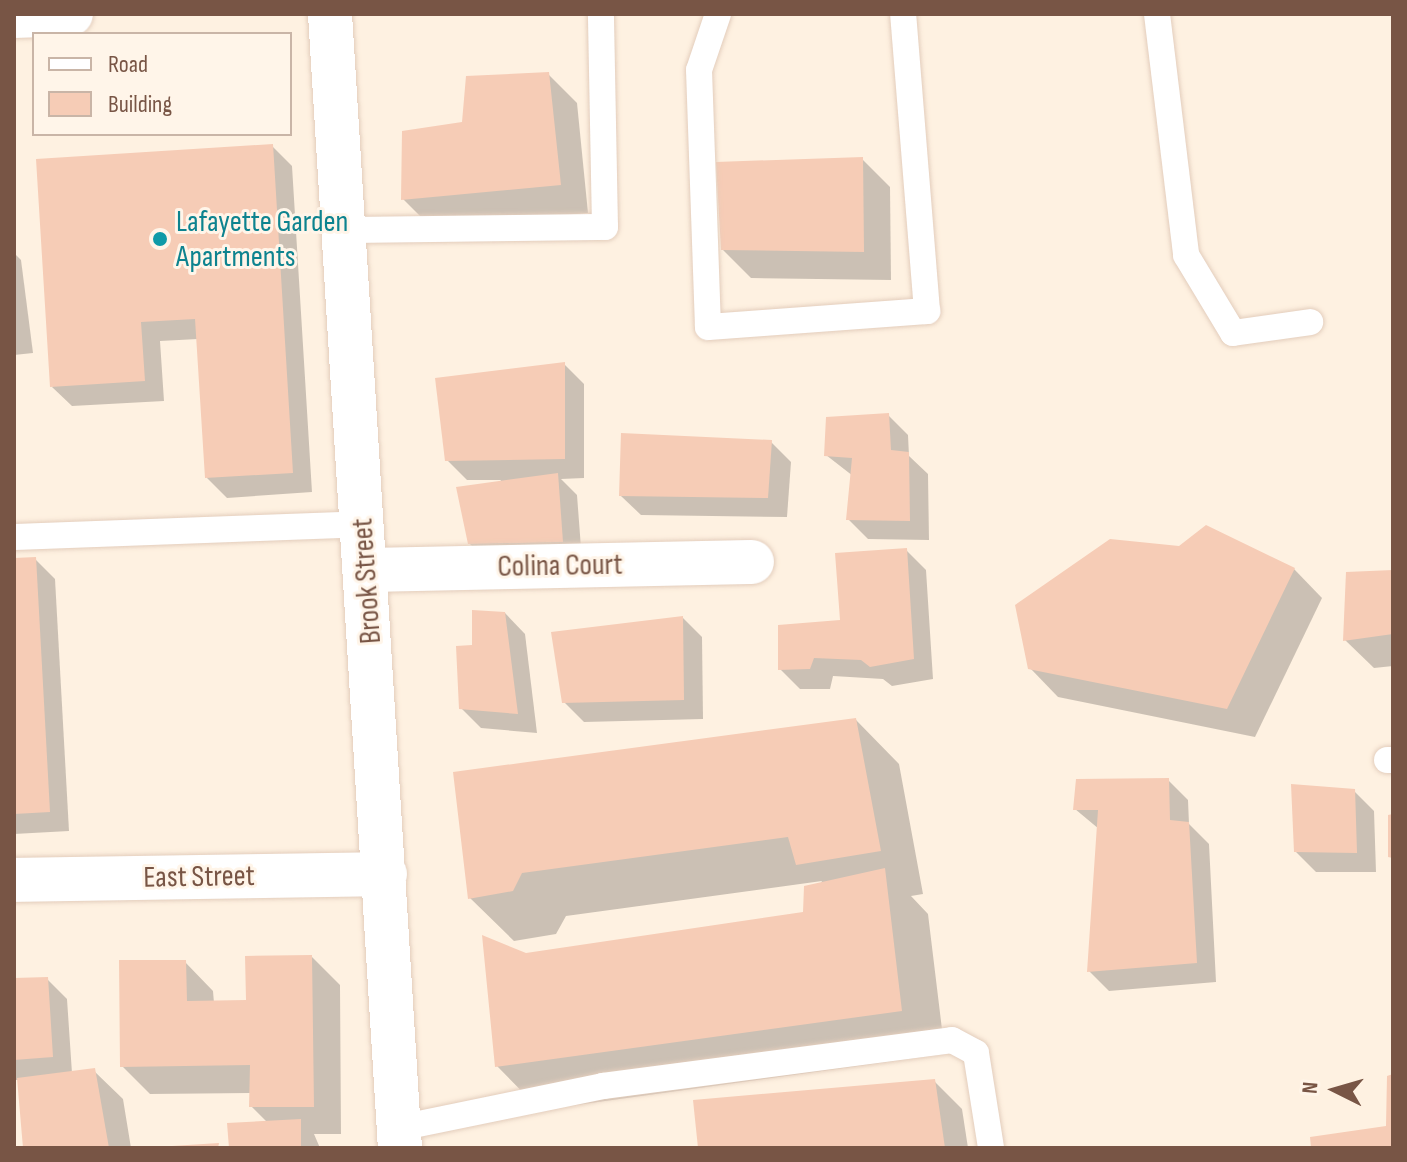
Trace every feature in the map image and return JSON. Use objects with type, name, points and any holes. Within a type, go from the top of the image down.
[{"type":"street","points":[[14,16],[71,14]]},
{"type":"street","name":"Brook Street","points":[[330,14],[400,1138]]},
{"type":"street","name":"Colina Court","points":[[367,570],[752,562]]},
{"type":"street","name":"East Street","points":[[14,880],[385,874]]},
{"type":"lane","points":[[343,230],[605,227],[601,14]]},
{"type":"lane","points":[[718,14],[699,70],[708,327],[927,311],[903,14]]},
{"type":"lane","points":[[1157,14],[1186,255],[1233,333],[1310,322]]},
{"type":"lane","points":[[14,537],[362,524]]},
{"type":"lane","points":[[400,1138],[603,1086],[952,1040],[976,1053],[991,1148]]},
{"type":"building","points":[[549,72],[561,185],[401,200],[402,131],[462,122],[466,76]]},
{"type":"building","name":"Lafayette Garden Apartments","points":[[273,144],[293,473],[205,478],[195,319],[141,322],[145,381],[50,387],[36,159]]},
{"type":"building","points":[[863,157],[864,252],[721,250],[716,162]]},
{"type":"building","points":[[565,362],[565,459],[445,461],[435,378]]},
{"type":"building","points":[[889,413],[891,450],[909,452],[910,521],[846,520],[852,458],[824,456],[826,417]]},
{"type":"building","points":[[621,433],[772,440],[768,498],[619,496]]},
{"type":"building","points":[[558,473],[563,542],[468,544],[456,487]]},
{"type":"building","points":[[1206,525],[1295,568],[1227,709],[1028,669],[1015,605],[1110,539],[1179,546]]},
{"type":"building","points":[[907,548],[914,659],[870,667],[861,660],[814,658],[810,669],[778,670],[778,625],[840,620],[835,553]]},
{"type":"building","points":[[36,557],[50,812],[14,814],[14,558]]},
{"type":"building","points":[[1393,570],[1393,634],[1343,641],[1346,572]]},
{"type":"building","points":[[472,610],[505,612],[518,714],[459,709],[456,646],[472,645]]},
{"type":"building","points":[[683,616],[684,700],[562,703],[551,632]]},
{"type":"building","points":[[856,718],[881,851],[796,865],[788,837],[522,873],[513,891],[468,899],[453,772]]},
{"type":"building","points":[[1169,778],[1170,820],[1189,822],[1197,963],[1087,972],[1098,810],[1073,810],[1076,779]]},
{"type":"building","points":[[1291,784],[1355,789],[1357,853],[1294,852]]},
{"type":"building","points":[[1393,814],[1393,858],[1388,857],[1388,815]]},
{"type":"building","points":[[885,868],[902,1011],[495,1067],[482,935],[526,953],[803,912],[804,886]]},
{"type":"building","points":[[312,955],[314,1107],[249,1107],[250,1065],[120,1067],[119,960],[186,960],[187,1001],[246,1000],[245,956]]},
{"type":"building","points":[[48,977],[53,1057],[14,1060],[14,978]]},
{"type":"building","points":[[95,1068],[109,1148],[23,1148],[17,1078]]},
{"type":"building","points":[[1393,1074],[1393,1148],[1311,1148],[1310,1137],[1386,1126],[1387,1076]]},
{"type":"building","points":[[935,1079],[945,1148],[698,1148],[693,1100]]},
{"type":"building","points":[[301,1119],[301,1148],[229,1148],[227,1123]]},
{"type":"building","points":[[219,1143],[218,1148],[172,1148],[172,1146]]},
{"type":"place","name":"Lafayette Garden Apartments","points":[[160,239]]}]
